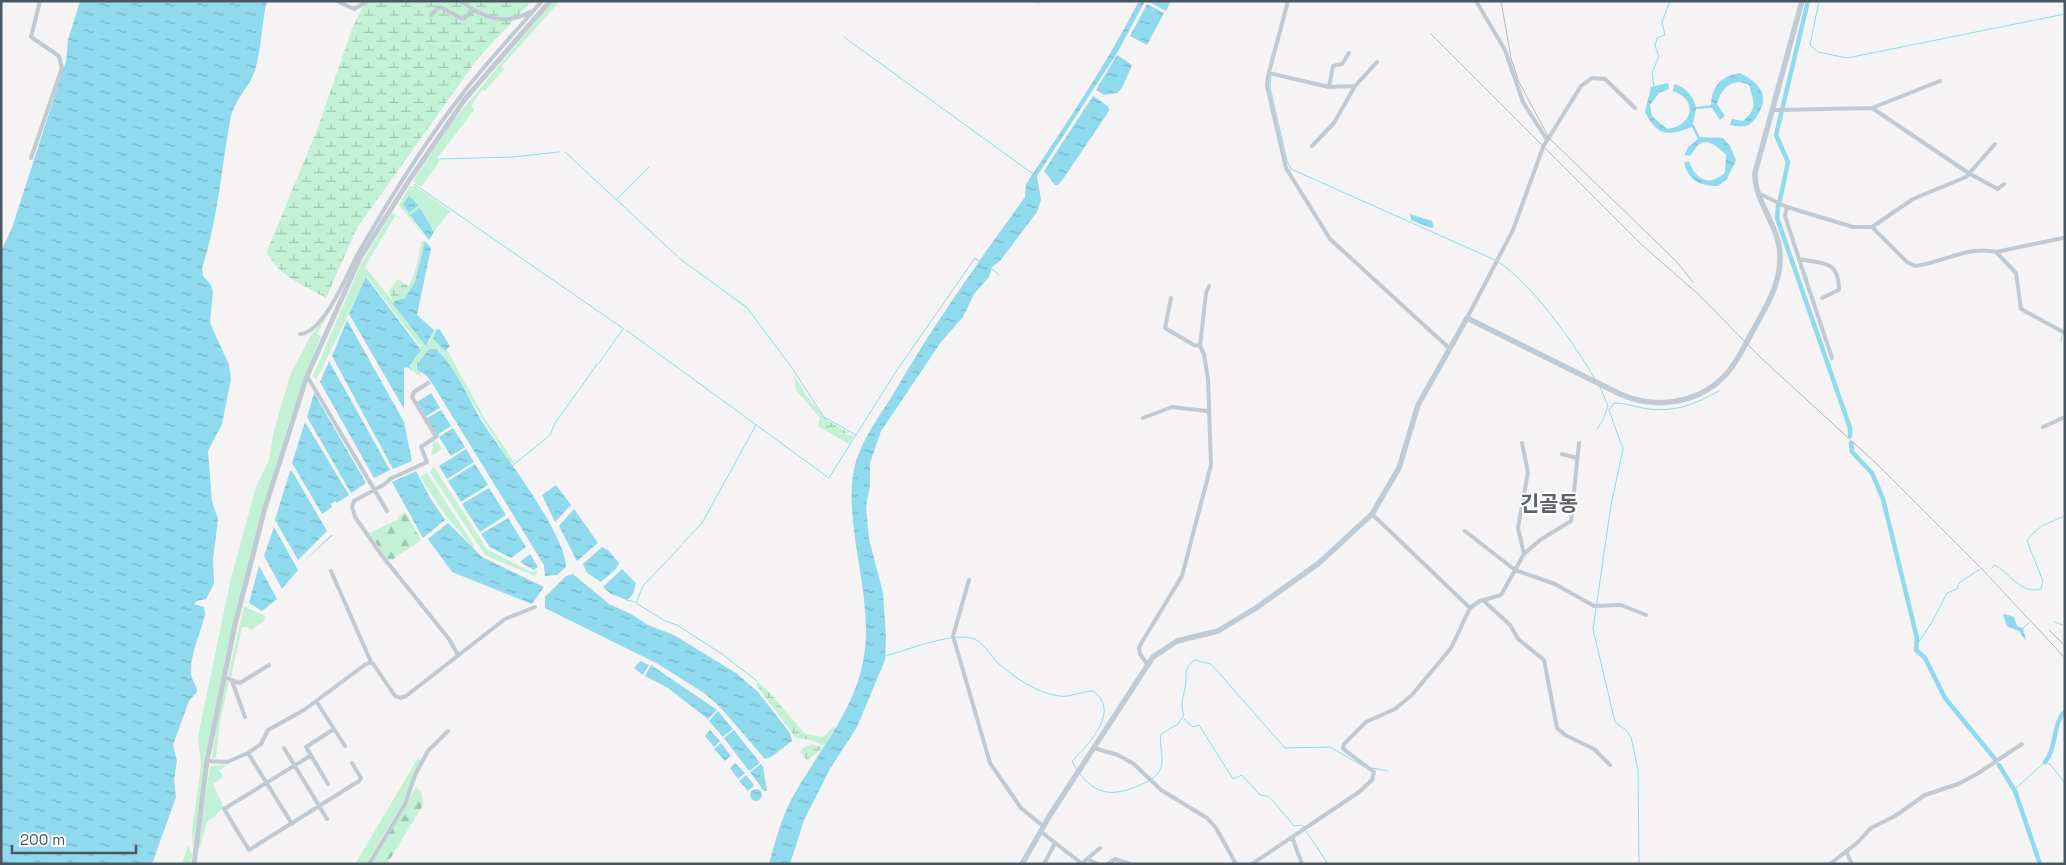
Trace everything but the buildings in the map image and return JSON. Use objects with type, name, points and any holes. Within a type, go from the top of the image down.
[{"type":"main road","points":[[1022,864],[1041,829],[1153,657],[1177,641],[1218,631],[1256,608],[1319,563],[1372,514],[1399,468],[1418,405],[1467,318],[1630,398],[1655,404],[1693,396],[1718,382],[1730,369],[1764,310],[1776,284],[1780,259],[1778,238],[1758,193],[1755,184],[1756,173],[1802,1]]},
{"type":"street","points":[[31,158],[62,68],[59,56],[31,37],[40,1]]},
{"type":"street","points":[[337,1],[354,9],[368,1]]},
{"type":"street","points":[[461,1],[474,10],[494,19],[512,19],[536,8]]},
{"type":"street","points":[[300,334],[307,334],[314,329],[326,314],[379,218],[438,127],[483,68],[542,1]]},
{"type":"street","points":[[194,864],[207,761],[240,604],[265,508],[307,376],[360,258],[410,179],[465,99],[550,1]]},
{"type":"street","points":[[1288,1],[1267,86],[1286,168],[1330,239],[1449,348]]},
{"type":"street","points":[[1476,1],[1491,30],[1506,50],[1522,102],[1547,140]]},
{"type":"street","points":[[431,15],[439,7],[463,19],[474,10]]},
{"type":"street","points":[[1329,87],[1333,66],[1342,64],[1349,53]]},
{"type":"street","points":[[1312,146],[1334,123],[1355,86],[1377,62]]},
{"type":"street","points":[[1269,73],[1329,87],[1355,86]]},
{"type":"street","points":[[1467,318],[1513,230],[1540,153],[1581,86],[1592,78],[1605,79],[1635,108]]},
{"type":"street","points":[[1774,110],[1872,108],[1940,81]]},
{"type":"street","points":[[1872,108],[1970,174],[1998,189],[2004,184]]},
{"type":"street","points":[[1758,193],[1787,207],[1853,227],[1872,227],[1913,199],[1956,182],[1970,174],[1995,144]]},
{"type":"street","points":[[1787,207],[1785,216],[1832,358]]},
{"type":"street","points":[[1872,227],[1907,262],[1915,266],[1968,252],[1988,250],[1996,252],[2062,238]]},
{"type":"street","points":[[1996,252],[2016,273],[2021,308],[2065,332]]},
{"type":"street","points":[[1799,259],[1832,266],[1836,269],[1839,278],[1839,290],[1822,298]]},
{"type":"street","points":[[1147,664],[1140,654],[1140,647],[1182,576],[1200,514],[1211,465],[1212,446],[1207,411],[1208,380],[1204,354],[1200,346],[1206,293],[1209,286]]},
{"type":"street","points":[[1171,298],[1165,328],[1194,345],[1200,346]]},
{"type":"street","points":[[307,376],[387,511]]},
{"type":"street","points":[[428,383],[414,392],[412,397],[437,437],[421,447],[427,462],[390,479],[375,490],[354,501],[352,507],[355,517],[383,557],[449,638],[458,655]]},
{"type":"street","points":[[1143,418],[1172,407],[1207,411]]},
{"type":"street","points":[[2043,427],[2065,417]]},
{"type":"street","points":[[1522,443],[1528,472],[1518,528],[1524,554]]},
{"type":"street","points":[[1252,864],[1359,792],[1372,780],[1374,772],[1346,751],[1343,748],[1344,744],[1366,722],[1395,709],[1412,695],[1451,648],[1470,608],[1483,600],[1501,595],[1524,554],[1540,540],[1571,521],[1579,443]]},
{"type":"street","points":[[1562,454],[1577,458]]},
{"type":"street","points":[[1372,514],[1470,608]]},
{"type":"street","points":[[1465,531],[1515,570],[1554,584],[1594,606],[1621,605],[1646,615]]},
{"type":"street","points":[[331,570],[371,662],[395,696],[400,698],[406,696],[505,619],[535,607]]},
{"type":"street","points":[[969,580],[953,636],[990,763],[1021,808],[1055,843],[1081,864],[1100,848]]},
{"type":"street","points":[[1483,600],[1510,625],[1518,639],[1544,660],[1557,728],[1566,735],[1594,749],[1610,765]]},
{"type":"street","points":[[207,761],[228,762],[248,753],[261,744],[268,730],[316,701],[357,669],[371,662]]},
{"type":"street","points":[[224,677],[240,683],[269,665]]},
{"type":"street","points":[[232,681],[245,717]]},
{"type":"street","points":[[316,701],[345,746]]},
{"type":"street","points":[[328,784],[306,748],[334,729]]},
{"type":"street","points":[[368,864],[405,804],[428,751],[448,731]]},
{"type":"street","points":[[1830,864],[1871,828],[1895,816],[1925,795],[1958,784],[1976,774],[2022,744]]},
{"type":"street","points":[[284,748],[327,820]]},
{"type":"street","points":[[1094,748],[1118,755],[1134,764],[1161,790],[1206,818],[1216,828],[1236,864]]},
{"type":"street","points":[[248,753],[292,824]]},
{"type":"street","points":[[310,756],[224,810],[250,850],[359,781],[361,778],[352,763]]},
{"type":"street","points":[[1292,837],[1302,864]]},
{"type":"street","points":[[1044,864],[1055,843]]},
{"type":"street","points":[[1846,851],[1852,864]]},
{"type":"street","points":[[1088,859],[1097,864]]},
{"type":"street","points":[[1108,864],[1115,859],[1130,864]]},
{"type":"green space","points":[[366,1],[532,1],[478,58],[357,228],[326,298],[284,273],[277,267],[267,251],[317,130],[352,29]]},
{"type":"green space","points":[[553,1],[560,1],[502,66],[504,69],[485,91],[482,90],[471,106],[474,110],[438,157],[440,161],[421,187],[413,181],[451,123]]},
{"type":"green space","points":[[410,186],[415,186],[450,211],[434,232],[433,228],[410,216],[426,238],[399,205]]},
{"type":"green space","points":[[392,213],[405,221],[395,216],[365,267],[391,299],[399,296],[410,284],[422,241],[425,241],[415,282],[407,296],[401,300],[428,344],[434,330],[437,329],[433,339],[447,350],[484,417],[514,462],[511,464],[441,353],[429,349],[416,365],[422,377],[412,371],[409,366],[421,349],[420,346],[367,277],[316,380],[313,376],[361,264]]},
{"type":"green space","points":[[680,256],[745,305],[761,324],[744,305]]},
{"type":"green space","points":[[398,279],[408,286],[403,293],[392,299],[389,290]]},
{"type":"green space","points":[[326,317],[317,334],[321,336],[294,407],[272,479],[253,552],[212,737],[193,848],[192,830],[201,765],[198,736],[231,578],[256,487],[269,460],[274,430],[291,373],[311,335]]},
{"type":"green space","points":[[794,375],[806,395],[827,420],[825,421],[838,433],[854,436],[849,444],[818,426],[820,418],[796,390]]},
{"type":"green space","points":[[827,420],[850,434],[830,432],[822,428]]},
{"type":"green space","points":[[434,441],[442,449],[431,455]]},
{"type":"green space","points":[[434,467],[487,549],[531,572],[537,571],[537,574],[534,576],[485,555],[430,472]]},
{"type":"green space","points":[[427,473],[473,544],[474,549],[446,516],[420,477]]},
{"type":"green space","points":[[405,512],[421,540],[392,560],[388,560],[369,533],[397,520]]},
{"type":"green space","points":[[244,606],[265,616],[264,621],[251,630],[248,627],[242,627],[231,677],[228,676]]},
{"type":"green space","points":[[226,681],[229,681],[220,722],[216,758],[212,758],[217,721]]},
{"type":"green space","points":[[757,681],[769,692],[805,734],[823,737],[834,726],[835,728],[824,746],[812,740],[796,738],[757,686]]},
{"type":"green space","points":[[813,744],[823,748],[807,760],[800,752],[804,747]]},
{"type":"green space","points":[[417,755],[421,761],[402,804],[366,864],[355,864],[418,758]]},
{"type":"green space","points":[[229,764],[219,770],[223,777],[213,784],[224,808],[207,822],[200,848],[198,847],[210,766]]},
{"type":"green space","points":[[416,787],[422,793],[423,805],[387,864],[371,864]]},
{"type":"green space","points":[[188,845],[192,855],[191,864],[182,864]]},
{"type":"water","points":[[80,1],[267,1],[255,70],[235,106],[230,121],[216,213],[202,268],[203,276],[211,285],[213,292],[210,323],[229,365],[231,379],[222,424],[208,451],[212,501],[218,519],[213,559],[214,584],[206,599],[197,601],[194,604],[204,607],[205,614],[191,666],[191,674],[197,692],[189,701],[173,745],[177,761],[174,780],[176,797],[152,864],[1,864],[1,251],[12,228],[66,61],[68,40]]},
{"type":"water","points":[[1139,1],[1145,1],[1117,53],[1037,176],[1041,200],[1037,212],[1000,261],[992,267],[989,277],[974,294],[963,317],[941,342],[881,431],[870,463],[870,485],[866,507],[869,539],[883,593],[886,638],[885,660],[857,727],[830,769],[804,820],[790,864],[769,864],[781,823],[791,800],[841,719],[862,667],[866,621],[854,529],[852,483],[854,469],[863,444],[876,420],[943,314],[1025,197],[1026,184],[1071,117]]},
{"type":"water","points":[[1148,1],[1171,1],[1166,11]]},
{"type":"water","points":[[1147,4],[1164,13],[1147,45],[1130,36]]},
{"type":"water","points":[[1117,55],[1132,65],[1122,88],[1117,93],[1104,95],[1096,90]]},
{"type":"water","points":[[1740,73],[1757,85],[1763,96],[1761,109],[1751,123],[1746,126],[1730,125],[1732,119],[1743,121],[1753,109],[1754,105],[1749,85],[1743,83],[1733,83],[1721,93],[1717,104],[1725,116],[1720,120],[1712,108],[1696,109],[1693,124],[1700,137],[1723,138],[1730,146],[1736,160],[1727,179],[1718,186],[1706,185],[1692,178],[1684,163],[1689,161],[1699,177],[1713,180],[1725,173],[1726,155],[1717,146],[1704,142],[1697,146],[1690,156],[1685,155],[1688,147],[1698,139],[1692,127],[1670,133],[1659,130],[1654,126],[1645,112],[1651,87],[1668,83],[1669,89],[1659,93],[1650,105],[1652,116],[1667,129],[1683,123],[1690,112],[1687,100],[1673,91],[1674,84],[1688,92],[1696,107],[1711,105],[1713,92],[1719,83],[1733,74]]},
{"type":"water","points":[[1093,96],[1108,106],[1109,111],[1063,179],[1058,185],[1055,185],[1044,171]]},
{"type":"water","points":[[409,196],[418,205],[409,213],[403,204]]},
{"type":"water","points":[[420,208],[434,232],[429,240],[410,215]]},
{"type":"water","points":[[1410,214],[1432,221],[1434,227],[1431,228],[1411,220]]},
{"type":"water","points":[[425,241],[431,248],[417,315],[434,330],[426,346],[393,304],[395,301],[405,298],[415,282]]},
{"type":"water","points":[[366,277],[421,350],[409,366],[412,371],[407,367],[404,368],[404,409],[349,314]]},
{"type":"water","points":[[347,320],[404,422],[412,461],[393,469],[332,356]]},
{"type":"water","points":[[437,329],[440,330],[450,346],[445,351],[433,339]]},
{"type":"water","points":[[429,349],[436,349],[450,365],[481,420],[544,514],[563,552],[566,567],[557,575],[545,576],[544,565],[435,388],[427,376],[417,370],[417,364]]},
{"type":"water","points":[[329,361],[390,470],[374,478],[320,382]]},
{"type":"water","points":[[314,393],[366,483],[351,493],[307,417]]},
{"type":"water","points":[[431,393],[440,408],[426,416],[417,402]]},
{"type":"water","points":[[441,410],[451,426],[437,435],[427,418]]},
{"type":"water","points":[[305,422],[349,495],[337,503],[335,501],[331,504],[332,507],[322,514],[292,463]]},
{"type":"water","points":[[453,428],[465,447],[451,456],[439,437]]},
{"type":"water","points":[[466,449],[474,462],[447,479],[439,466]]},
{"type":"water","points":[[475,464],[488,485],[461,502],[448,481]]},
{"type":"water","points":[[290,471],[292,471],[327,531],[298,560],[275,520]]},
{"type":"water","points":[[416,471],[429,496],[445,520],[423,538],[392,482]]},
{"type":"water","points":[[556,485],[571,505],[555,522],[542,495]]},
{"type":"water","points":[[489,488],[506,515],[480,532],[462,504]]},
{"type":"water","points":[[574,509],[598,543],[577,561],[559,526]]},
{"type":"water","points":[[508,518],[526,547],[511,558],[490,547],[481,534]]},
{"type":"water","points":[[448,523],[482,557],[544,587],[532,604],[452,572],[428,539]]},
{"type":"water","points":[[274,527],[298,570],[282,589],[264,556]]},
{"type":"water","points":[[333,535],[300,565],[301,564]]},
{"type":"water","points":[[602,547],[608,550],[619,563],[616,569],[601,582],[587,573],[583,564]]},
{"type":"water","points":[[530,554],[538,567],[534,570],[520,562]]},
{"type":"water","points":[[259,566],[277,599],[262,611],[249,603]]},
{"type":"water","points":[[622,569],[636,583],[633,594],[627,600],[611,594],[603,587]]},
{"type":"water","points":[[573,574],[609,604],[631,614],[648,625],[674,635],[736,673],[758,692],[790,733],[792,741],[771,757],[765,759],[720,707],[704,693],[658,664],[545,608],[545,597],[566,576]]},
{"type":"water","points":[[2003,615],[2014,617],[2017,626],[2023,628],[2026,641],[2019,631],[2007,626]]},
{"type":"water","points":[[640,661],[649,665],[643,675],[634,668]]},
{"type":"water","points":[[651,665],[717,710],[708,719],[668,688],[645,676]]},
{"type":"water","points":[[718,711],[733,729],[723,737],[709,721]]},
{"type":"water","points":[[710,730],[720,741],[714,747],[705,736]]},
{"type":"water","points":[[734,730],[760,763],[749,771],[724,738]]},
{"type":"water","points":[[721,743],[731,756],[725,761],[714,749]]},
{"type":"water","points":[[735,763],[745,773],[738,779],[730,768]]},
{"type":"water","points":[[761,764],[767,791],[764,791],[750,772]]},
{"type":"water","points":[[746,775],[754,785],[748,791],[739,781]]},
{"type":"water","points":[[754,789],[758,789],[762,795],[758,801],[754,801],[750,797],[750,793]]},
{"type":"waterway","points":[[1035,1],[1039,4]]},
{"type":"waterway","points":[[1654,87],[1652,73],[1659,56],[1655,46],[1657,38],[1665,35],[1662,22],[1670,1]]},
{"type":"waterway","points":[[1780,200],[1788,162],[1776,135],[1808,1]]},
{"type":"waterway","points":[[1819,1],[1810,45],[1818,52],[1847,58],[2065,14]]},
{"type":"waterway","points":[[844,37],[1033,174]]},
{"type":"waterway","points":[[1271,76],[1270,87],[1287,161],[1291,169],[1495,260]]},
{"type":"waterway","points":[[440,159],[513,157],[559,152]]},
{"type":"waterway","points":[[565,152],[677,256]]},
{"type":"waterway","points":[[617,199],[649,167]]},
{"type":"waterway","points":[[414,184],[624,329]]},
{"type":"waterway","points":[[1778,206],[1777,218],[1850,428],[1850,436]]},
{"type":"waterway","points":[[679,258],[747,308],[790,365],[824,417],[856,435]]},
{"type":"waterway","points":[[626,330],[829,478],[895,373],[975,258],[980,262]]},
{"type":"waterway","points":[[1498,262],[1511,271],[1538,299],[1565,333],[1595,379]]},
{"type":"waterway","points":[[992,269],[999,275]]},
{"type":"waterway","points":[[2065,320],[2065,326]]},
{"type":"waterway","points":[[599,363],[623,329]]},
{"type":"waterway","points":[[2061,341],[2062,335]]},
{"type":"waterway","points":[[579,390],[597,364]]},
{"type":"waterway","points":[[1597,429],[1603,420],[1608,406],[1600,387]]},
{"type":"waterway","points":[[512,466],[550,435],[555,423],[578,391]]},
{"type":"waterway","points":[[1639,864],[1638,770],[1631,737],[1626,730],[1615,722],[1593,629],[1611,505],[1623,449],[1609,410],[1614,403],[1658,410],[1677,408],[1702,400],[1719,391]]},
{"type":"waterway","points":[[683,543],[702,523],[756,425]]},
{"type":"waterway","points":[[1851,443],[1852,452],[1872,473],[1883,499],[1917,638],[1916,650],[1925,658],[1945,698],[1995,759]]},
{"type":"waterway","points":[[1992,568],[1995,565],[2028,589],[2041,589],[2043,581],[2027,541],[2039,528],[2065,516]]},
{"type":"waterway","points":[[681,546],[643,586],[636,603],[665,621],[677,625],[722,654],[757,681]]},
{"type":"waterway","points":[[1918,643],[1932,622],[1947,593],[1957,589],[1959,583],[1980,569]]},
{"type":"waterway","points":[[627,600],[635,602]]},
{"type":"waterway","points":[[2055,622],[2065,626]]},
{"type":"waterway","points":[[2023,628],[2029,623]]},
{"type":"waterway","points":[[885,656],[940,640],[962,637],[971,638],[983,645],[1005,669],[1043,692],[1063,696],[1093,691],[1101,699],[1104,708],[1103,718],[1093,738],[1072,761],[1077,771]]},
{"type":"waterway","points":[[1152,779],[1161,769],[1161,734],[1178,724],[1184,715],[1182,705],[1186,673],[1188,666],[1195,660],[1211,664],[1285,748],[1330,747],[1363,766]]},
{"type":"waterway","points":[[2045,762],[2049,756],[2058,723],[2065,711]]},
{"type":"waterway","points":[[1184,719],[1193,727],[1199,725],[1233,779],[1242,775],[1260,795],[1267,796],[1275,803],[1294,826],[1301,825],[1304,827]]},
{"type":"waterway","points":[[2016,788],[2045,762],[2050,764],[2065,783]]},
{"type":"waterway","points":[[1999,765],[2015,791],[2040,864]]},
{"type":"waterway","points":[[1372,768],[1388,771]]},
{"type":"waterway","points":[[1080,774],[1088,783],[1104,792],[1120,792],[1149,781]]},
{"type":"waterway","points":[[1306,831],[1328,864]]},
{"type":"railway","points":[[1501,1],[1511,58],[1519,82],[1549,138],[1676,261],[1693,282]]},
{"type":"railway","points":[[1431,34],[1642,245],[1697,293],[1760,357],[1879,466],[1982,569],[2065,658]]},
{"type":"railway","points":[[2049,630],[2065,646]]},
{"type":"district","name":"긴골동","points":[[1549,503]]}]
